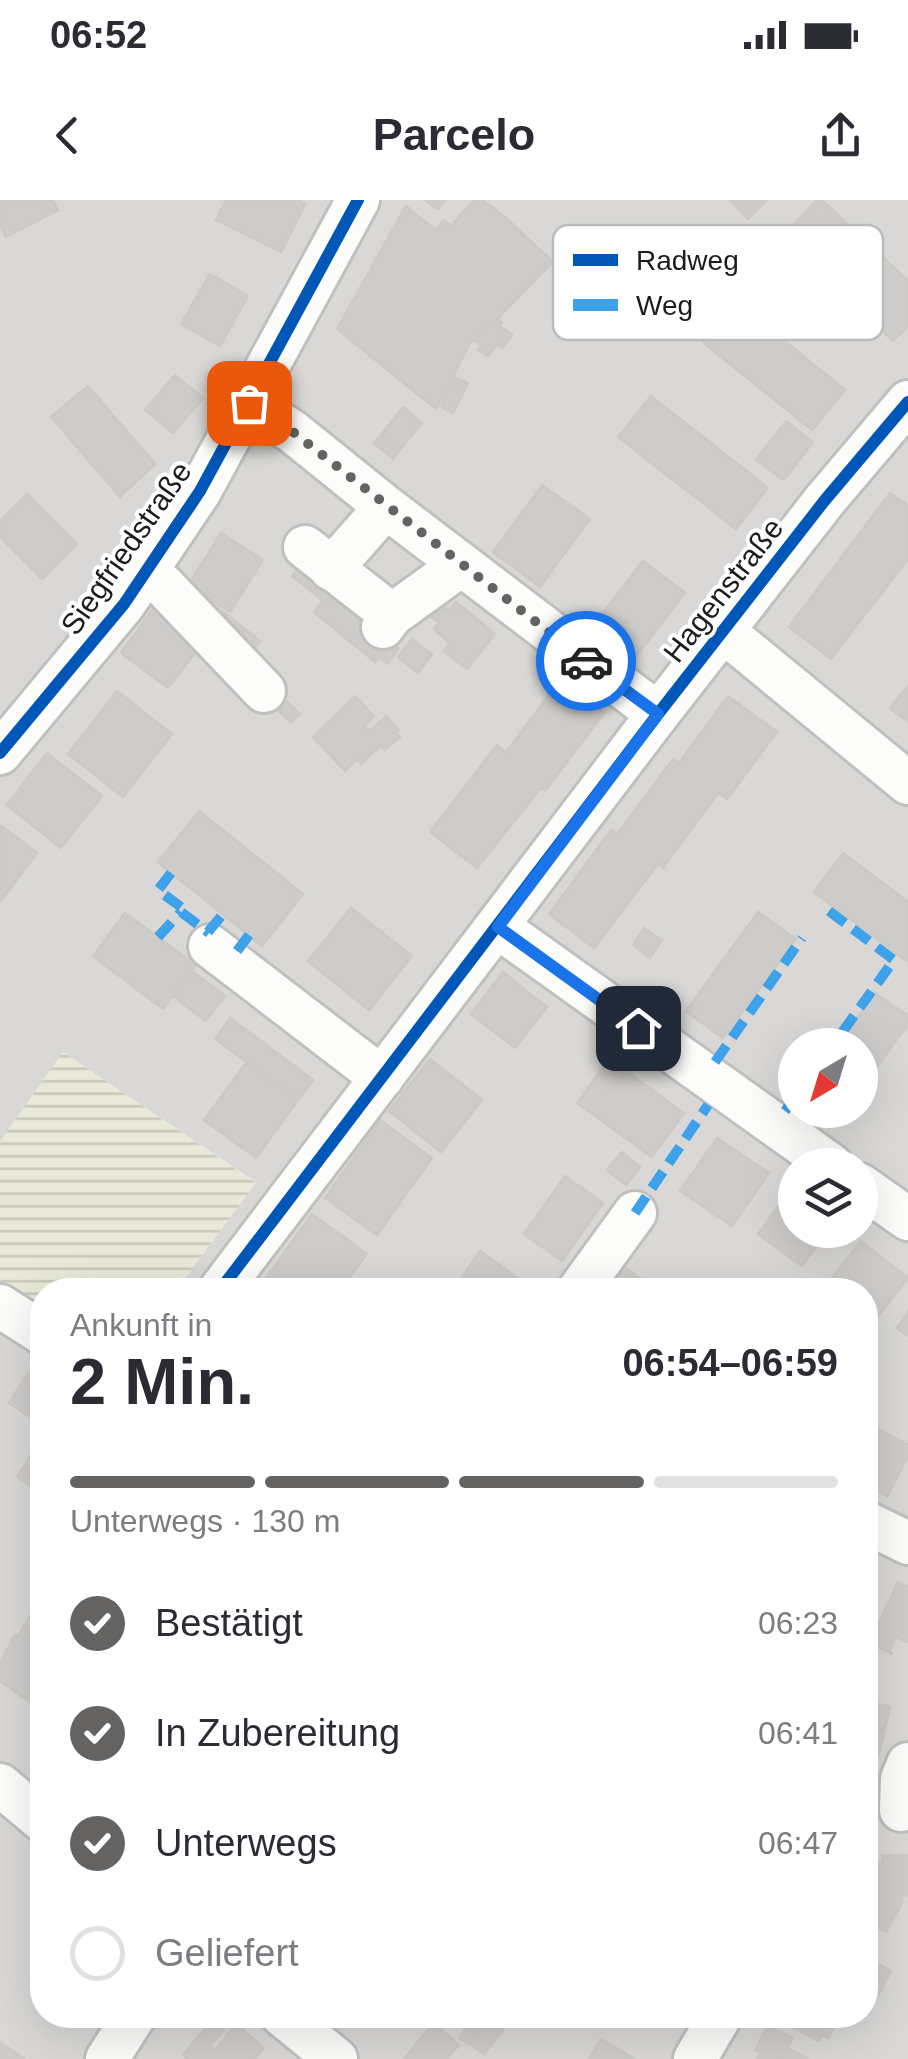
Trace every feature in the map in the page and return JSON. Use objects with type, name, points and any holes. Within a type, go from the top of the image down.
[{"type":"street","name":"Siegfriedstraße","points":[[0,753],[124,604],[200,491],[358,200]]},
{"type":"street","name":"Hagenstraße","points":[[229,1278],[658,714],[825,500],[908,402]]},
{"type":"street","points":[[249,403],[293,432],[386,508],[658,714]]},
{"type":"street","points":[[386,508],[318,558],[387,621],[461,565]]},
{"type":"street","points":[[145,573],[163,585],[264,691]]},
{"type":"street","points":[[723,631],[908,784]]},
{"type":"street","points":[[498,927],[806,1148]]},
{"type":"street","points":[[210,946],[382,1078]]},
{"type":"street","points":[[878,1198],[908,1219]]},
{"type":"street","points":[[588,1278],[635,1212]]},
{"type":"street","points":[[0,1306],[30,1325]]},
{"type":"street","points":[[878,1528],[908,1543]]},
{"type":"street","points":[[891,1809],[908,1764]]},
{"type":"street","points":[[0,1785],[30,1810]]},
{"type":"street","points":[[107,2059],[127,2028]]},
{"type":"street","points":[[298,2028],[336,2059]]},
{"type":"street","points":[[696,2059],[714,2028]]},
{"type":"shaded area","points":[[0,200],[908,200],[908,2059],[0,2059],[0,1281],[30,1301],[30,2028],[878,2028],[878,1278],[185,1278],[256,1182],[63,1052],[0,1142]]},
{"type":"green space","points":[[63,1052],[256,1183],[185,1278],[30,1278],[30,1301],[0,1281],[0,1142]]},
{"type":"building","points":[[0,200],[53,200],[58,210],[6,237],[0,225]]},
{"type":"building","points":[[226,200],[297,200],[305,204],[281,252],[216,220]]},
{"type":"building","points":[[425,200],[445,200],[438,209]]},
{"type":"building","points":[[474,200],[482,200],[504,216],[553,262],[483,333],[477,329],[436,409],[337,329],[406,206],[435,230],[444,220],[451,226]]},
{"type":"building","points":[[730,200],[767,200],[748,219]]},
{"type":"building","points":[[817,200],[822,200],[849,225],[793,225]]},
{"type":"building","points":[[883,257],[908,281],[908,326],[893,341],[883,332]]},
{"type":"building","points":[[210,274],[248,296],[220,346],[181,324]]},
{"type":"building","points":[[498,319],[502,322],[500,326],[512,335],[502,348],[497,344],[488,356],[472,340],[477,329],[483,333]]},
{"type":"building","points":[[700,340],[784,340],[845,390],[812,430]]},
{"type":"building","points":[[175,375],[203,398],[173,433],[145,410]]},
{"type":"building","points":[[455,377],[468,383],[453,413],[441,407]]},
{"type":"building","points":[[88,386],[155,464],[120,497],[51,417]]},
{"type":"building","points":[[651,396],[768,488],[736,529],[618,437]]},
{"type":"building","points":[[403,407],[422,423],[400,450],[381,435]]},
{"type":"building","points":[[786,421],[813,442],[784,480],[756,460]]},
{"type":"building","points":[[381,435],[400,450],[393,459],[374,443]]},
{"type":"building","points":[[542,485],[590,519],[540,587],[493,552]]},
{"type":"building","points":[[890,493],[908,506],[908,559],[831,659],[789,627]]},
{"type":"building","points":[[27,494],[77,544],[42,579],[0,537],[0,521]]},
{"type":"building","points":[[221,533],[263,560],[230,612],[188,585]]},
{"type":"building","points":[[307,557],[336,581],[327,592],[399,648],[387,664],[379,657],[375,662],[314,612],[323,601],[292,576]]},
{"type":"building","points":[[643,561],[685,593],[632,662],[590,629]]},
{"type":"building","points":[[456,602],[495,634],[467,669],[444,651],[450,643],[434,629],[439,623],[429,615],[439,603],[449,611]]},
{"type":"building","points":[[153,609],[201,645],[168,688],[121,653]]},
{"type":"building","points":[[222,611],[260,641],[248,658],[213,625]]},
{"type":"building","points":[[412,639],[432,654],[418,673],[398,657]]},
{"type":"building","points":[[560,680],[604,713],[545,791],[541,788],[477,868],[430,832],[497,745],[506,752]]},
{"type":"building","points":[[908,686],[908,722],[890,708]]},
{"type":"building","points":[[117,691],[172,734],[123,797],[68,754]]},
{"type":"building","points":[[355,696],[374,716],[364,726],[370,731],[386,716],[399,730],[396,732],[400,737],[385,750],[381,745],[361,764],[357,759],[345,771],[313,737]]},
{"type":"building","points":[[728,696],[777,732],[727,799],[718,793],[663,868],[658,864],[594,948],[549,914],[611,830],[617,834],[673,759],[679,763]]},
{"type":"building","points":[[285,700],[300,714],[291,723],[276,708]]},
{"type":"building","points":[[47,753],[102,796],[61,848],[7,805]]},
{"type":"building","points":[[199,811],[303,894],[262,946],[158,862]]},
{"type":"building","points":[[0,825],[37,853],[0,902]]},
{"type":"building","points":[[843,853],[908,902],[908,962],[814,892]]},
{"type":"building","points":[[351,908],[412,956],[369,1010],[308,961]]},
{"type":"building","points":[[758,912],[796,939],[723,1038],[686,1011]]},
{"type":"building","points":[[125,913],[196,965],[163,1009],[93,956]]},
{"type":"building","points":[[644,928],[662,940],[650,958],[633,945]]},
{"type":"building","points":[[192,971],[225,996],[206,1021],[173,996]]},
{"type":"building","points":[[503,972],[547,1007],[515,1048],[471,1014]]},
{"type":"building","points":[[875,993],[908,1016],[908,1024],[878,1065],[878,1028],[849,1028]]},
{"type":"building","points":[[230,1018],[313,1080],[298,1100],[215,1039]]},
{"type":"building","points":[[430,1059],[482,1100],[441,1152],[389,1111]]},
{"type":"building","points":[[609,1059],[684,1113],[652,1157],[577,1103]]},
{"type":"building","points":[[246,1063],[298,1100],[256,1158],[204,1120]]},
{"type":"building","points":[[380,1120],[432,1158],[377,1235],[325,1198]]},
{"type":"building","points":[[717,1138],[769,1173],[732,1226],[680,1191]]},
{"type":"building","points":[[622,1152],[640,1167],[626,1185],[607,1170]]},
{"type":"building","points":[[565,1176],[603,1203],[562,1261],[524,1234]]},
{"type":"building","points":[[778,1207],[778,1248],[816,1248],[802,1266],[758,1234]]},
{"type":"building","points":[[312,1214],[367,1254],[349,1278],[266,1278]]},
{"type":"building","points":[[855,1248],[870,1248],[908,1278],[878,1317],[878,1278],[832,1278]]},
{"type":"building","points":[[480,1251],[517,1278],[461,1278]]},
{"type":"building","points":[[619,1264],[640,1278],[610,1278]]},
{"type":"building","points":[[908,1311],[908,1336],[897,1328]]},
{"type":"building","points":[[28,1373],[30,1417],[9,1403]]},
{"type":"building","points":[[878,1429],[908,1445],[908,1456],[887,1496],[878,1492]]},
{"type":"building","points":[[30,1457],[30,1485],[17,1477]]},
{"type":"building","points":[[898,1582],[908,1587],[908,1642],[896,1637],[890,1651],[893,1654],[878,1647],[878,1625]]},
{"type":"building","points":[[30,1616],[30,1703],[0,1681],[0,1663],[15,1635]]},
{"type":"building","points":[[878,1704],[890,1707],[878,1755]]},
{"type":"building","points":[[908,1855],[908,1895],[902,1896],[886,1932],[878,1927],[878,1862],[883,1862],[882,1856]]},
{"type":"building","points":[[878,1964],[891,1971],[878,1993]]},
{"type":"building","points":[[206,2028],[224,2030],[210,2046],[199,2036]]},
{"type":"building","points":[[233,2028],[241,2028],[264,2048],[255,2059],[188,2059],[183,2055],[199,2036],[215,2050]]},
{"type":"building","points":[[429,2028],[439,2028],[459,2045],[447,2059],[404,2059]]},
{"type":"building","points":[[465,2028],[482,2028],[472,2045],[459,2038]]},
{"type":"building","points":[[482,2028],[503,2030],[484,2054],[472,2045]]},
{"type":"building","points":[[767,2028],[793,2038],[781,2059],[757,2059],[760,2053],[755,2050]]},
{"type":"building","points":[[794,2028],[834,2028],[828,2038],[822,2035],[818,2041]]},
{"type":"building","points":[[601,2039],[635,2059],[589,2059]]},
{"type":"building","points":[[0,2042],[24,2059],[0,2059]]},
{"type":"building","points":[[787,2048],[808,2059],[781,2059]]},
{"type":"marked path","points":[[171,873],[158,890],[209,933]]},
{"type":"marked path","points":[[829,911],[894,960],[845,1028]]},
{"type":"marked path","points":[[158,937],[181,912]]},
{"type":"marked path","points":[[208,932],[223,914]]},
{"type":"marked path","points":[[237,951],[249,935]]},
{"type":"marked path","points":[[715,1062],[802,938]]},
{"type":"marked path","points":[[635,1213],[708,1105]]},
{"type":"cycle path","points":[[0,753],[124,604],[200,491],[358,200]]},
{"type":"cycle path","points":[[229,1278],[658,714],[825,500],[908,402]]},
{"type":"way so far","points":[[249,403],[293,432],[586,661]]},
{"type":"route","points":[[586,661],[658,714],[498,927],[638,1028]]}]
